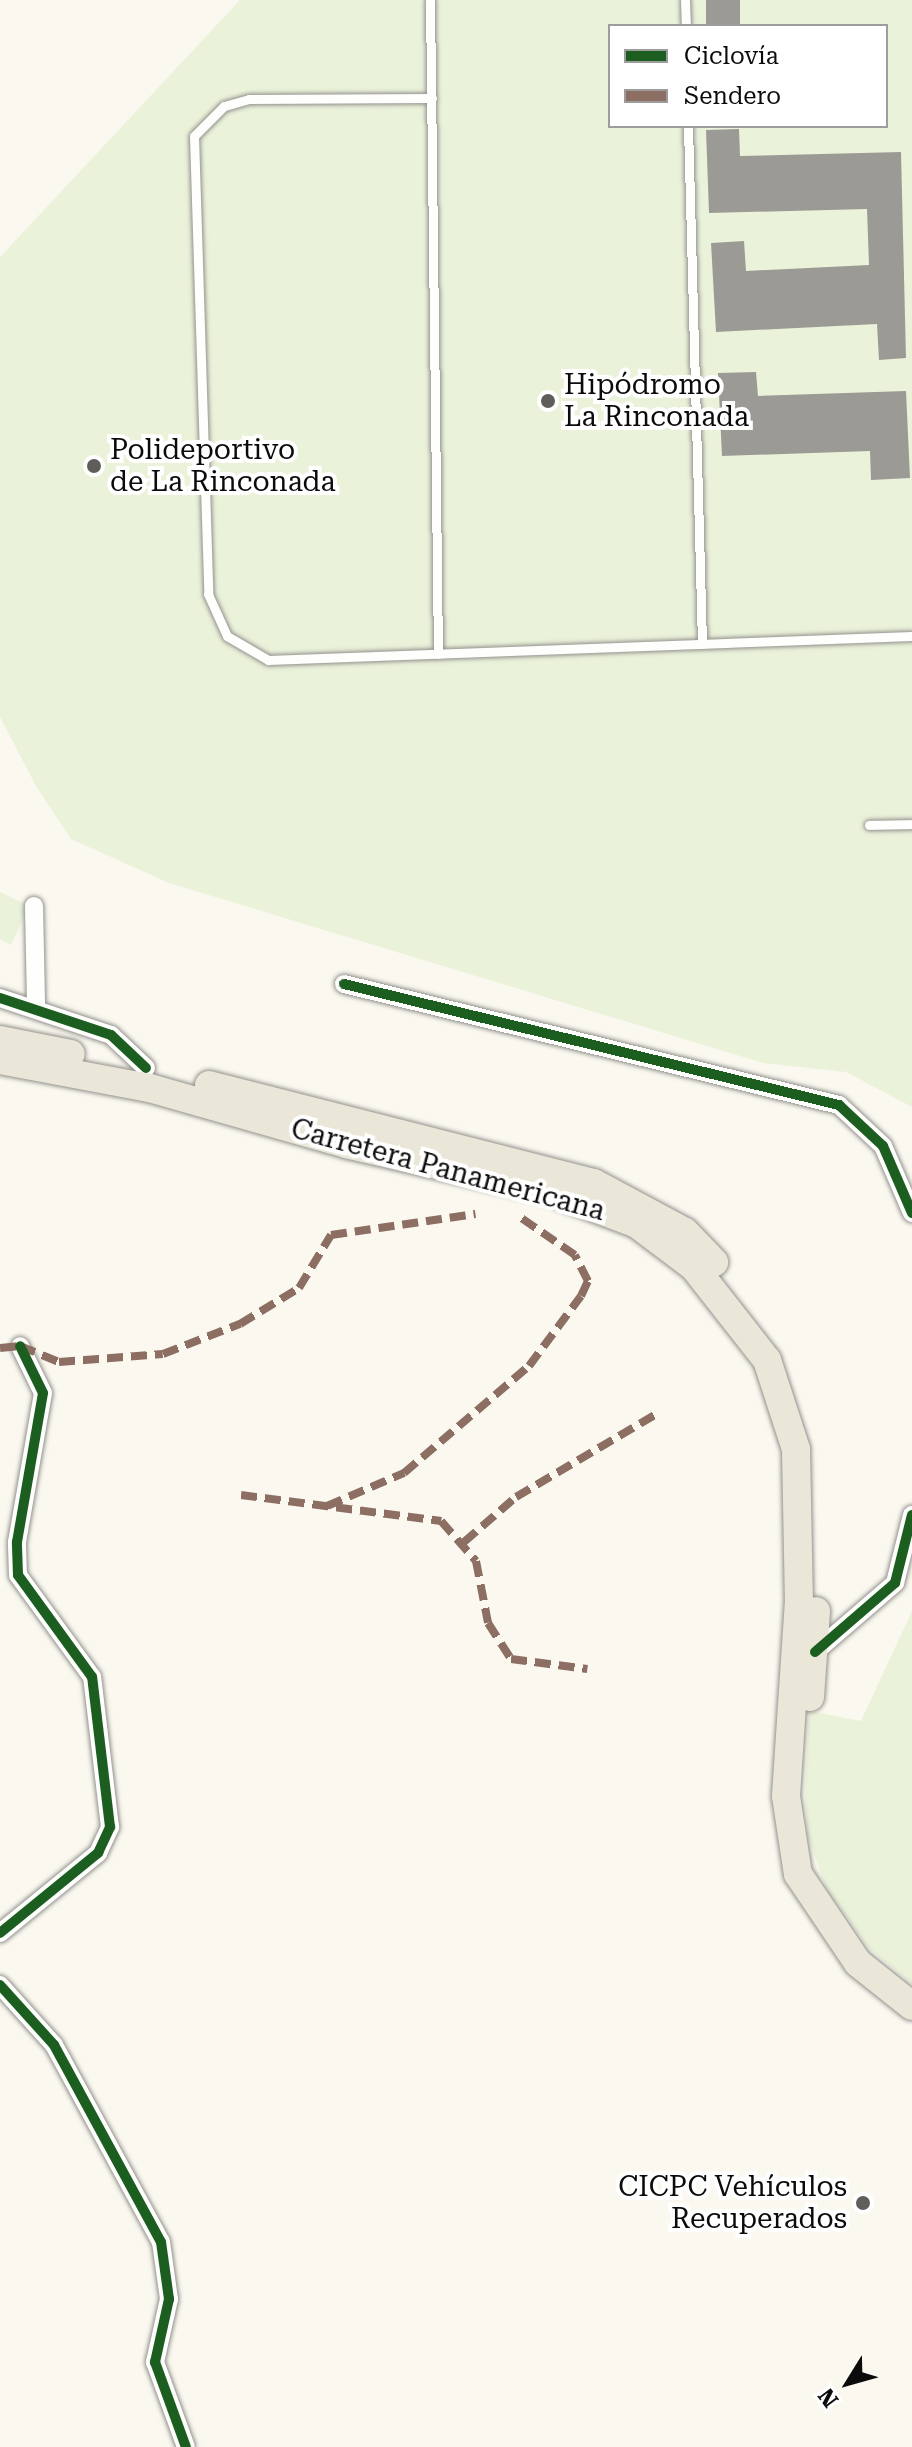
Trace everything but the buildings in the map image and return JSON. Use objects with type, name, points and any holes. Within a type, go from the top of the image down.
[{"type":"main road","name":"Carretera Panamericana","points":[[0,1040],[146,1068],[560,1172],[685,1232],[768,1326],[806,1415],[820,1490],[815,1652],[805,1798],[816,1868],[855,1932],[912,1984]]},
{"type":"main road","name":"Carretera Panamericana","points":[[0,1060],[150,1088],[346,1144],[547,1190],[637,1224],[694,1267],[767,1360],[796,1449],[799,1600],[786,1796],[798,1874],[849,1953],[912,2006]]},
{"type":"street","points":[[34,906],[36,1005]]},
{"type":"street","points":[[344,984],[839,1105],[883,1146],[912,1213]]},
{"type":"street","points":[[0,998],[36,1005],[111,1035],[146,1068]]},
{"type":"street","points":[[0,1933],[98,1853],[110,1827],[92,1677],[18,1575],[17,1542],[43,1393],[20,1346]]},
{"type":"street","points":[[815,1652],[895,1583],[912,1515]]},
{"type":"street","points":[[0,1985],[54,2045],[161,2242],[169,2299],[155,2362],[186,2447]]},
{"type":"lane","points":[[430,0],[438,654]]},
{"type":"lane","points":[[685,0],[686,24]]},
{"type":"lane","points":[[432,98],[249,99],[206,119],[194,136],[192,168],[211,613],[245,652],[268,660],[912,636]]},
{"type":"lane","points":[[688,128],[702,644]]},
{"type":"lane","points":[[869,825],[912,824]]},
{"type":"green space","points":[[240,0],[912,0],[912,1107],[846,1072],[763,1063],[169,883],[71,839],[36,786],[0,717],[0,257]]},
{"type":"green space","points":[[0,892],[29,906],[11,945],[0,939]]},
{"type":"green space","points":[[912,1611],[912,1984],[870,1949],[826,1888],[808,1836],[805,1798],[809,1711],[861,1721]]},
{"type":"marked path","points":[[0,1348],[20,1346],[59,1362],[163,1354],[240,1324],[299,1288],[331,1235],[475,1214]]},
{"type":"marked path","points":[[327,1506],[404,1473],[529,1366],[581,1296],[588,1281],[575,1255],[520,1217]]},
{"type":"marked path","points":[[464,1542],[516,1497],[658,1413]]},
{"type":"marked path","points":[[241,1495],[441,1521],[476,1561],[488,1623],[511,1659],[587,1669]]},
{"type":"cycle path","points":[[344,984],[839,1105],[883,1146],[912,1213]]},
{"type":"cycle path","points":[[0,998],[111,1035],[146,1068]]},
{"type":"cycle path","points":[[0,1933],[98,1853],[110,1827],[92,1677],[18,1575],[17,1542],[43,1393],[20,1346]]},
{"type":"cycle path","points":[[815,1652],[895,1583],[912,1515]]},
{"type":"cycle path","points":[[0,1985],[54,2045],[161,2242],[169,2299],[155,2362],[186,2447]]},
{"type":"place","name":"Hipódromo La Rinconada","points":[[548,401]]},
{"type":"place","name":"Polideportivo de La Rinconada","points":[[94,466]]},
{"type":"place","name":"CICPC Vehículos Recuperados","points":[[863,2203]]}]
